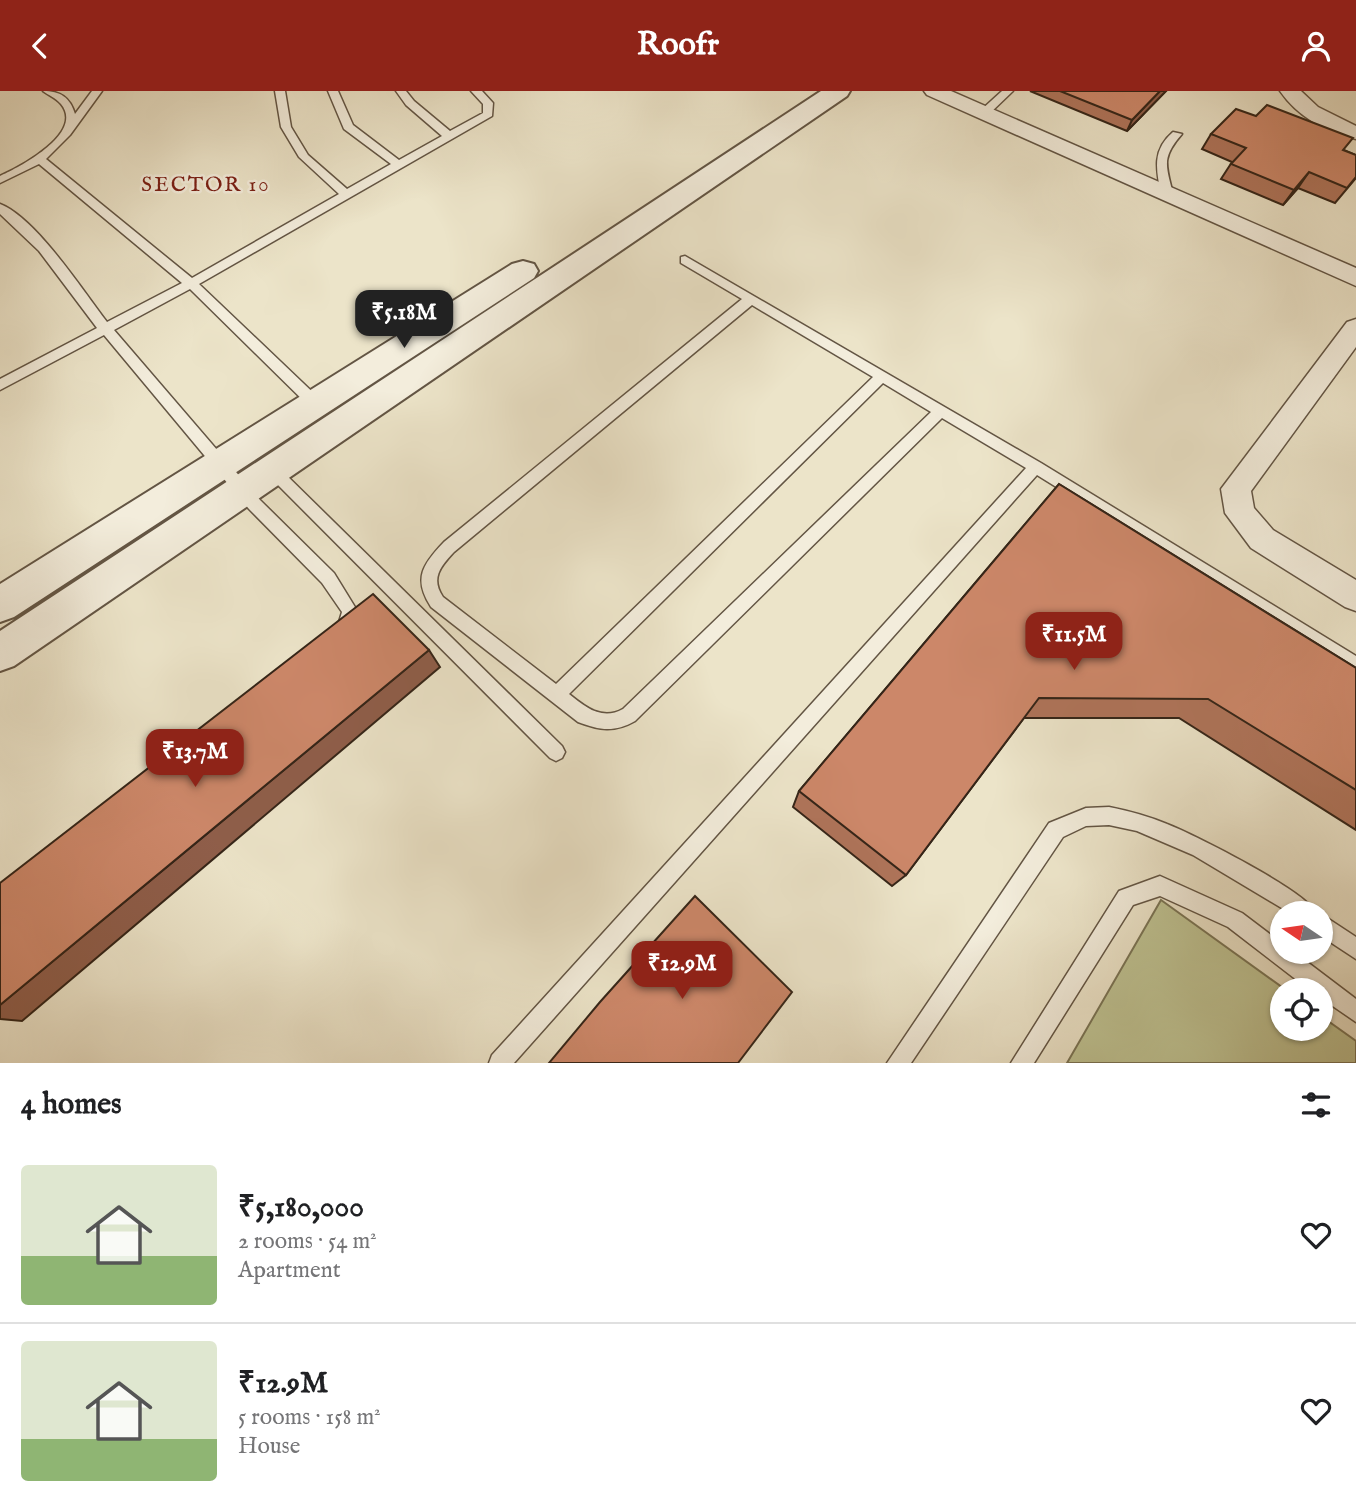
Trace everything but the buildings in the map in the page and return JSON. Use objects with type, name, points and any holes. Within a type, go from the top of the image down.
[{"type":"street","points":[[0,605],[806,91]]},
{"type":"street","points":[[0,653],[838,91]]},
{"type":"street","points":[[934,91],[1356,278]]},
{"type":"street","points":[[1290,91],[1299,105],[1356,133]]},
{"type":"street","points":[[1356,328],[1236,489],[1240,513],[1262,539],[1356,597]]},
{"type":"lane","points":[[48,91],[59,95],[70,106],[72,120],[66,135]]},
{"type":"lane","points":[[0,180],[41,160],[66,135],[97,91]]},
{"type":"lane","points":[[279,91],[286,127],[304,157],[347,195]]},
{"type":"lane","points":[[333,91],[348,127],[399,165]]},
{"type":"lane","points":[[401,91],[410,103],[449,136]]},
{"type":"lane","points":[[0,385],[190,284],[488,114],[488,103],[476,91]]},
{"type":"lane","points":[[984,113],[1008,91]]},
{"type":"lane","points":[[1167,194],[1160,159],[1167,141],[1177,134]]},
{"type":"lane","points":[[41,160],[206,296],[338,426]]},
{"type":"lane","points":[[0,208],[24,225],[106,329],[242,491],[343,598],[350,612],[337,647]]},
{"type":"lane","points":[[685,260],[1036,467],[1356,665]]},
{"type":"lane","points":[[751,299],[435,562],[427,577],[429,592],[437,601],[583,716],[597,722],[617,723],[629,715],[940,411]]},
{"type":"lane","points":[[557,695],[882,376]]},
{"type":"lane","points":[[499,1063],[1036,467]]},
{"type":"lane","points":[[272,470],[556,752]]},
{"type":"lane","points":[[898,1063],[1056,830],[1087,817],[1125,819],[1170,835],[1226,863],[1287,901]]},
{"type":"lane","points":[[1022,1063],[1126,898],[1160,886],[1235,920],[1356,1012]]},
{"type":"lane","points":[[1334,933],[1356,949]]},
{"type":"green space","points":[[1161,900],[1270,978],[1270,1041],[1333,1041],[1333,1025],[1356,1041],[1356,1063],[1067,1063]]},
{"type":"district","name":"SECTOR 10","points":[[206,185]]}]
